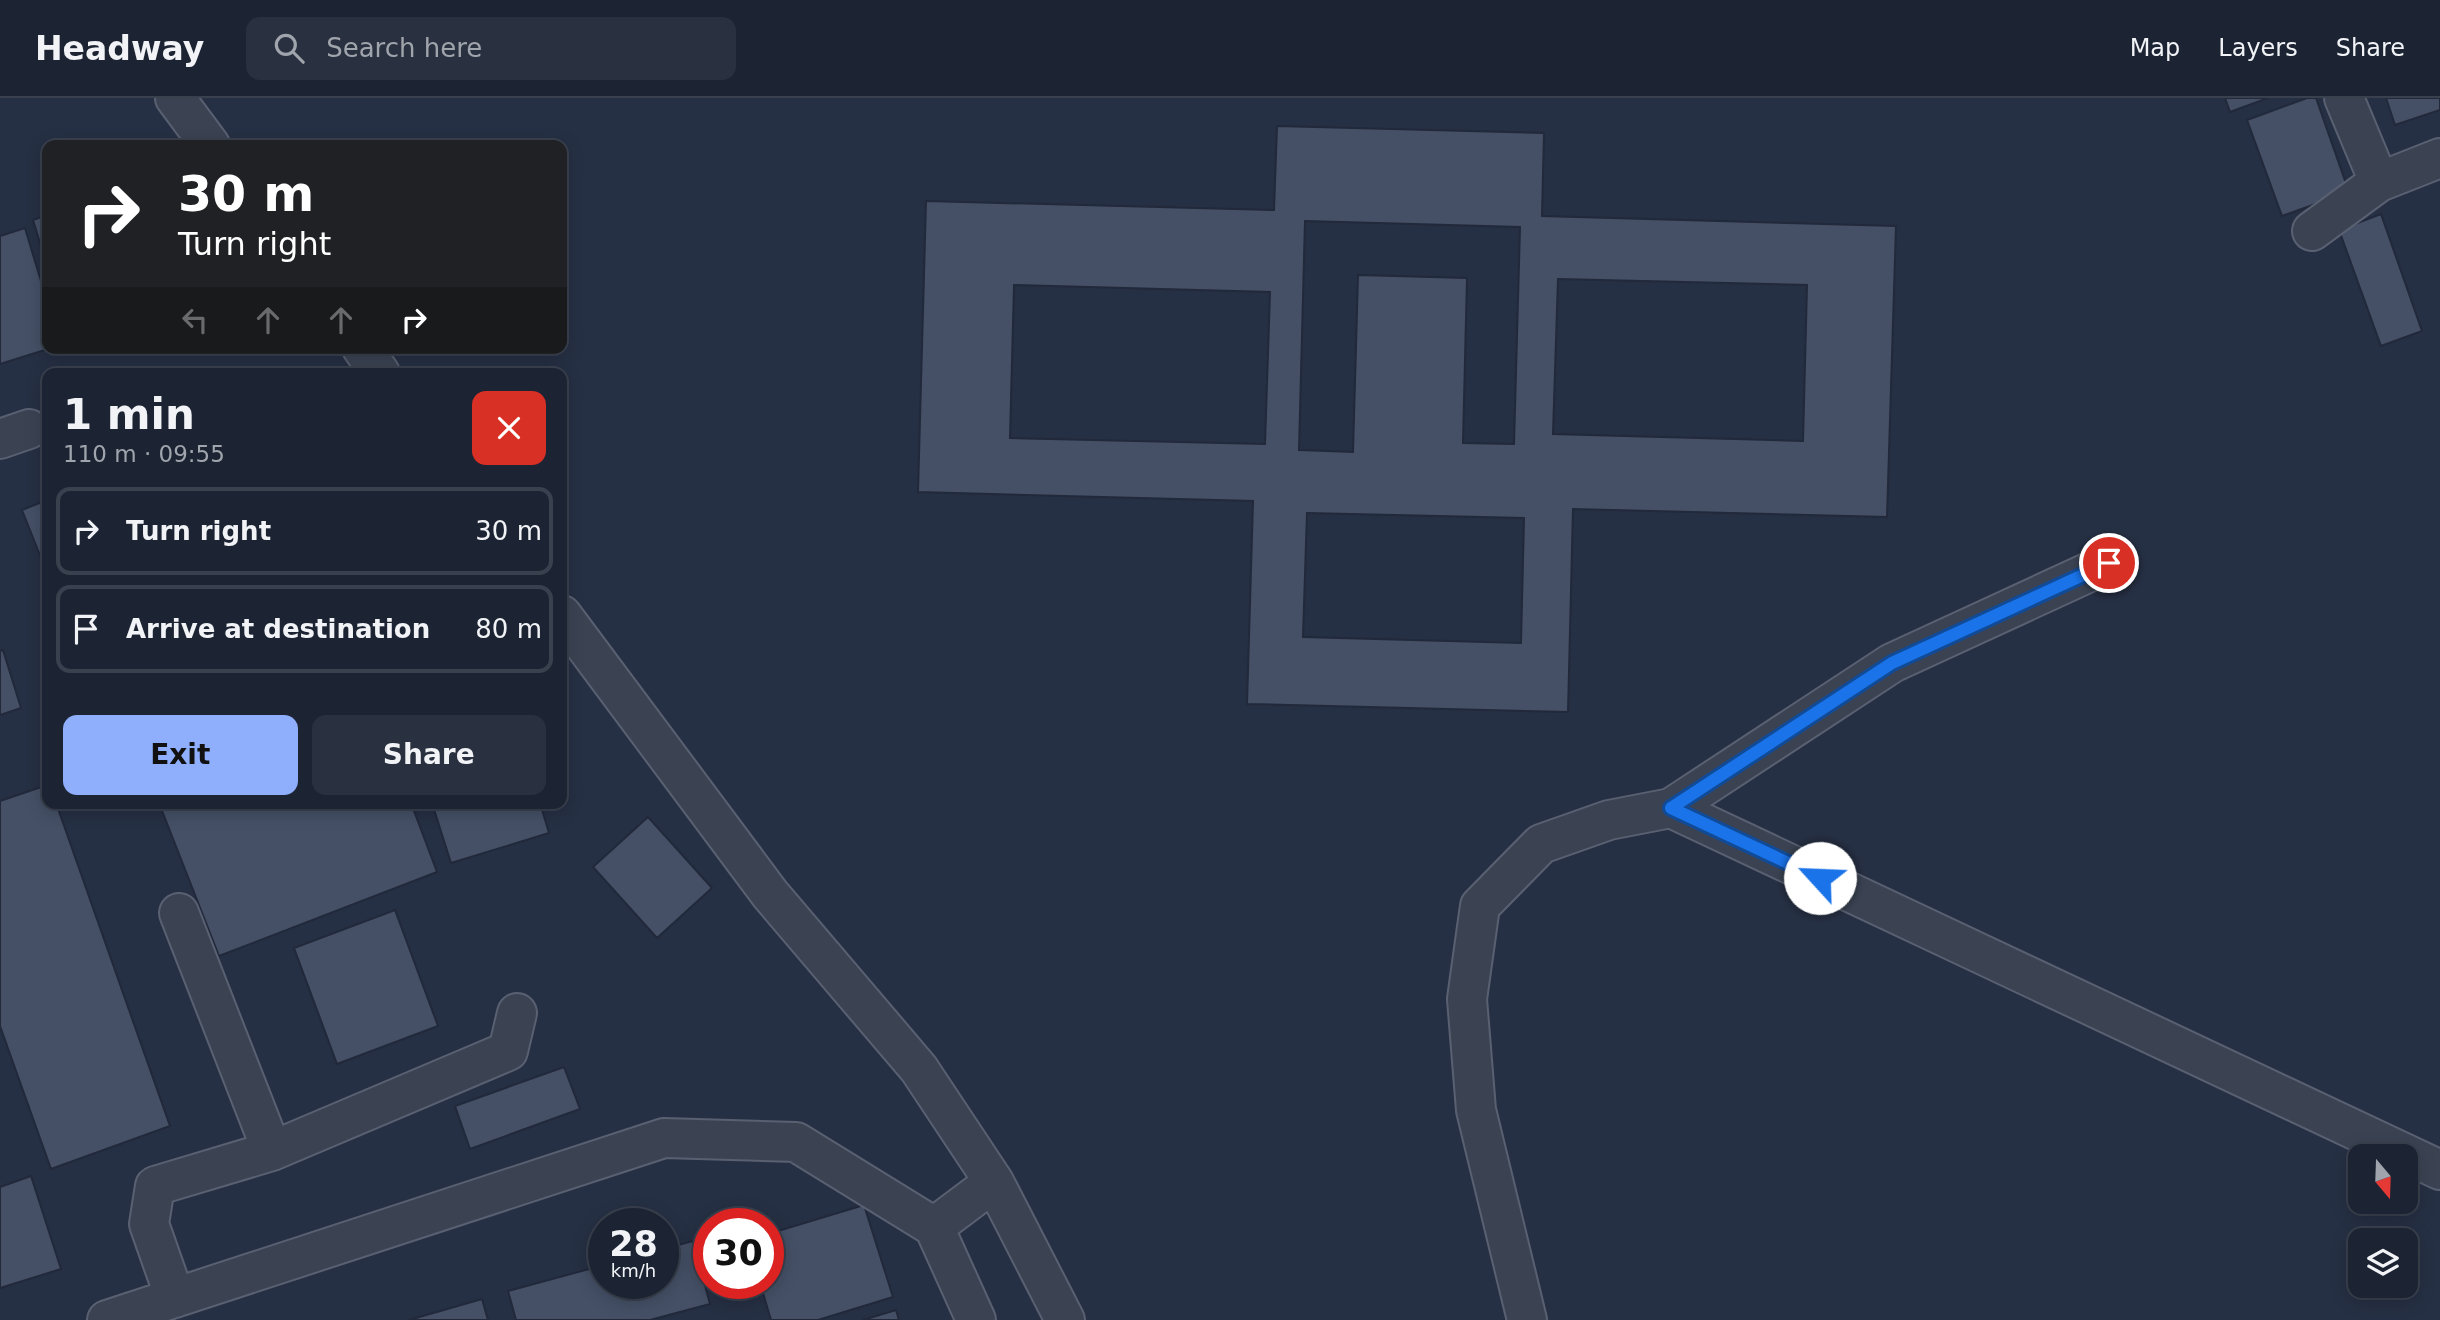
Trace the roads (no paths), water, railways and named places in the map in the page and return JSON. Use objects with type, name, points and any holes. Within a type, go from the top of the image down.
[{"type":"street","points":[[175,98],[206,140]]},
{"type":"street","points":[[2344,98],[2379,182]]},
{"type":"street","points":[[2312,231],[2379,182],[2440,158]]},
{"type":"street","points":[[1527,1320],[1476,1110],[1467,999],[1480,906],[1541,844],[1609,820],[1671,808],[1892,663],[2109,563]]},
{"type":"street","points":[[567,622],[770,894],[919,1069],[994,1182],[1065,1320]]},
{"type":"street","points":[[1671,808],[2440,1170]]},
{"type":"street","points":[[179,913],[272,1152]]},
{"type":"street","points":[[175,1298],[149,1224],[155,1186],[272,1152],[508,1051],[517,1013]]},
{"type":"street","points":[[107,1320],[664,1138],[796,1142],[934,1227],[976,1320]]},
{"type":"street","points":[[934,1227],[994,1182]]}]
